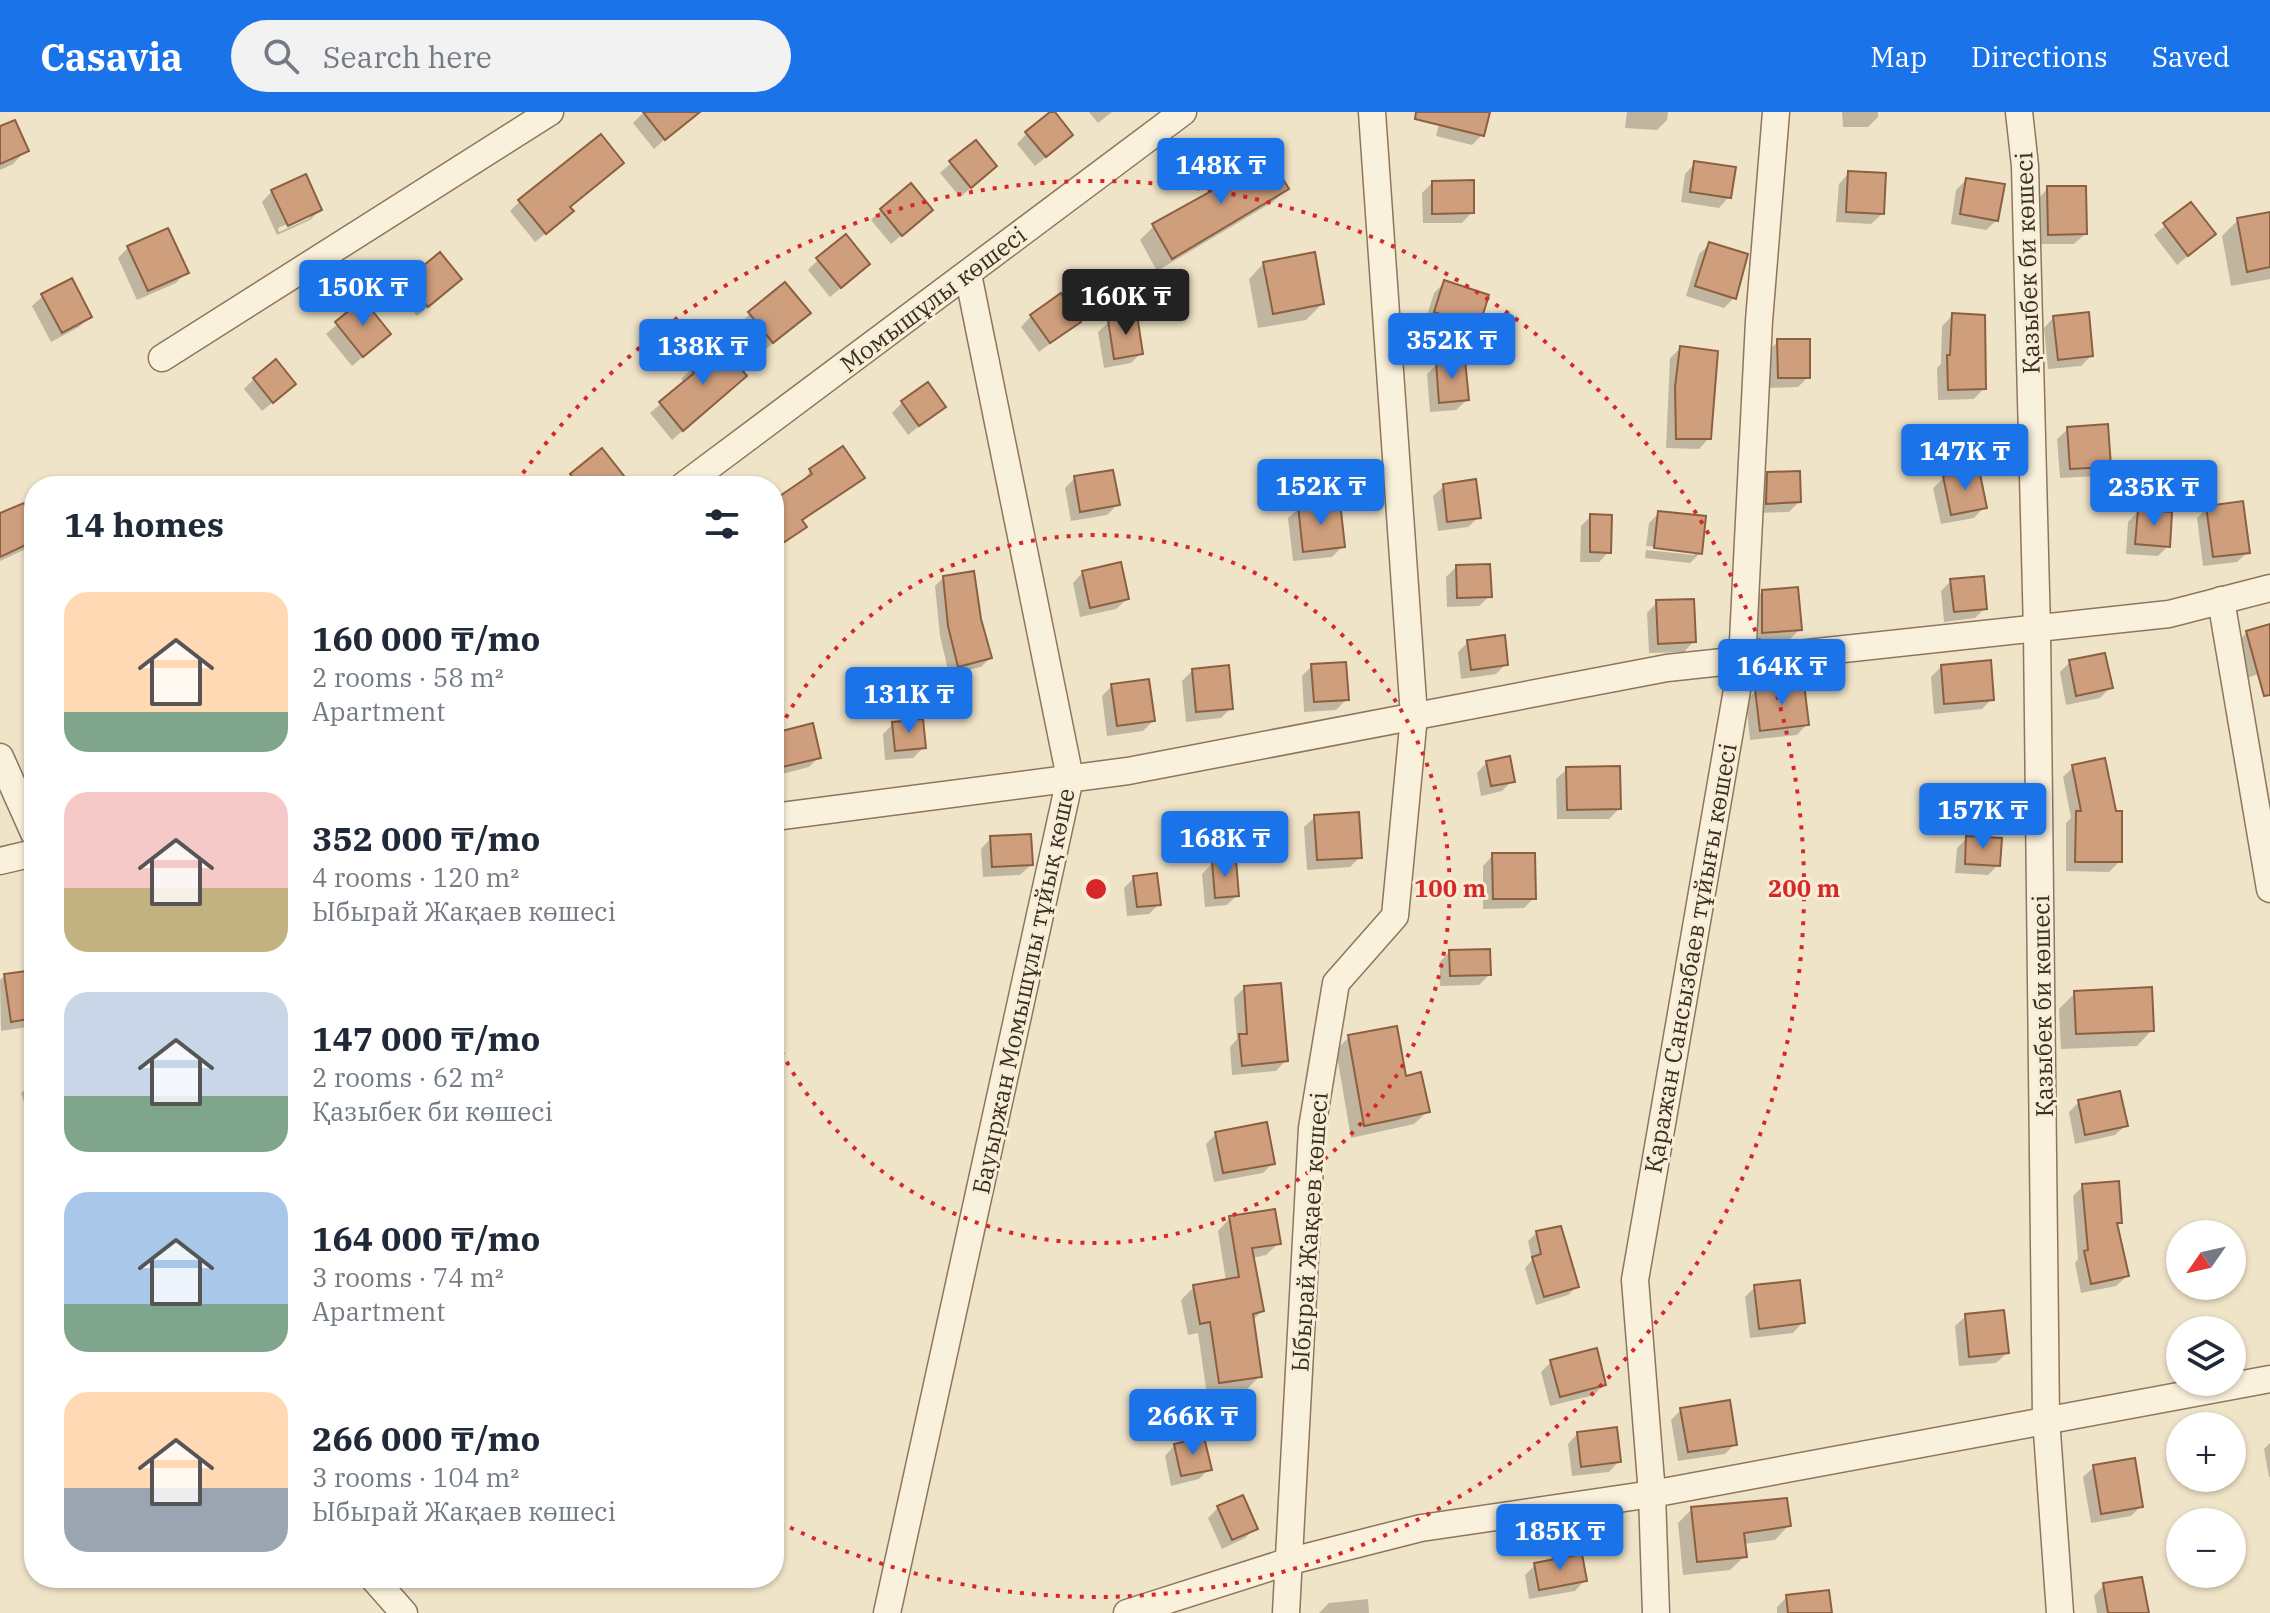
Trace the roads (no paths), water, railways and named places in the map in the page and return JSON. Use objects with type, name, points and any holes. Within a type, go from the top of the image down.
[{"type":"street","points":[[162,358],[550,112]]},
{"type":"street","name":"Момышұлы көшесі","points":[[696,476],[1183,112]]},
{"type":"street","name":"Ыбырай Жақаев көшесі","points":[[1286,1613],[1312,1128],[1336,983],[1395,916],[1414,716],[1372,112]]},
{"type":"street","name":"Қаражан Сансызбаев тұйығы көшесі","points":[[1656,1613],[1652,1494],[1635,1280],[1742,661],[1759,321],[1776,112]]},
{"type":"street","name":"Қазыбек би көшесі","points":[[2019,112],[2025,166],[2037,631],[2046,1418],[2060,1613]]},
{"type":"street","name":"Бауыржан Момышұлы тұйық көше","points":[[887,1613],[1070,778],[968,274]]},
{"type":"street","points":[[784,816],[1070,778],[1667,668],[2037,631],[2169,614],[2270,588]]},
{"type":"street","points":[[2221,600],[2270,889]]},
{"type":"street","points":[[0,757],[24,811]]},
{"type":"street","points":[[0,861],[24,855]]},
{"type":"street","points":[[1127,1613],[1287,1562],[1421,1528],[1652,1494],[2046,1418],[2270,1379]]},
{"type":"street","points":[[382,1588],[404,1613]]}]
